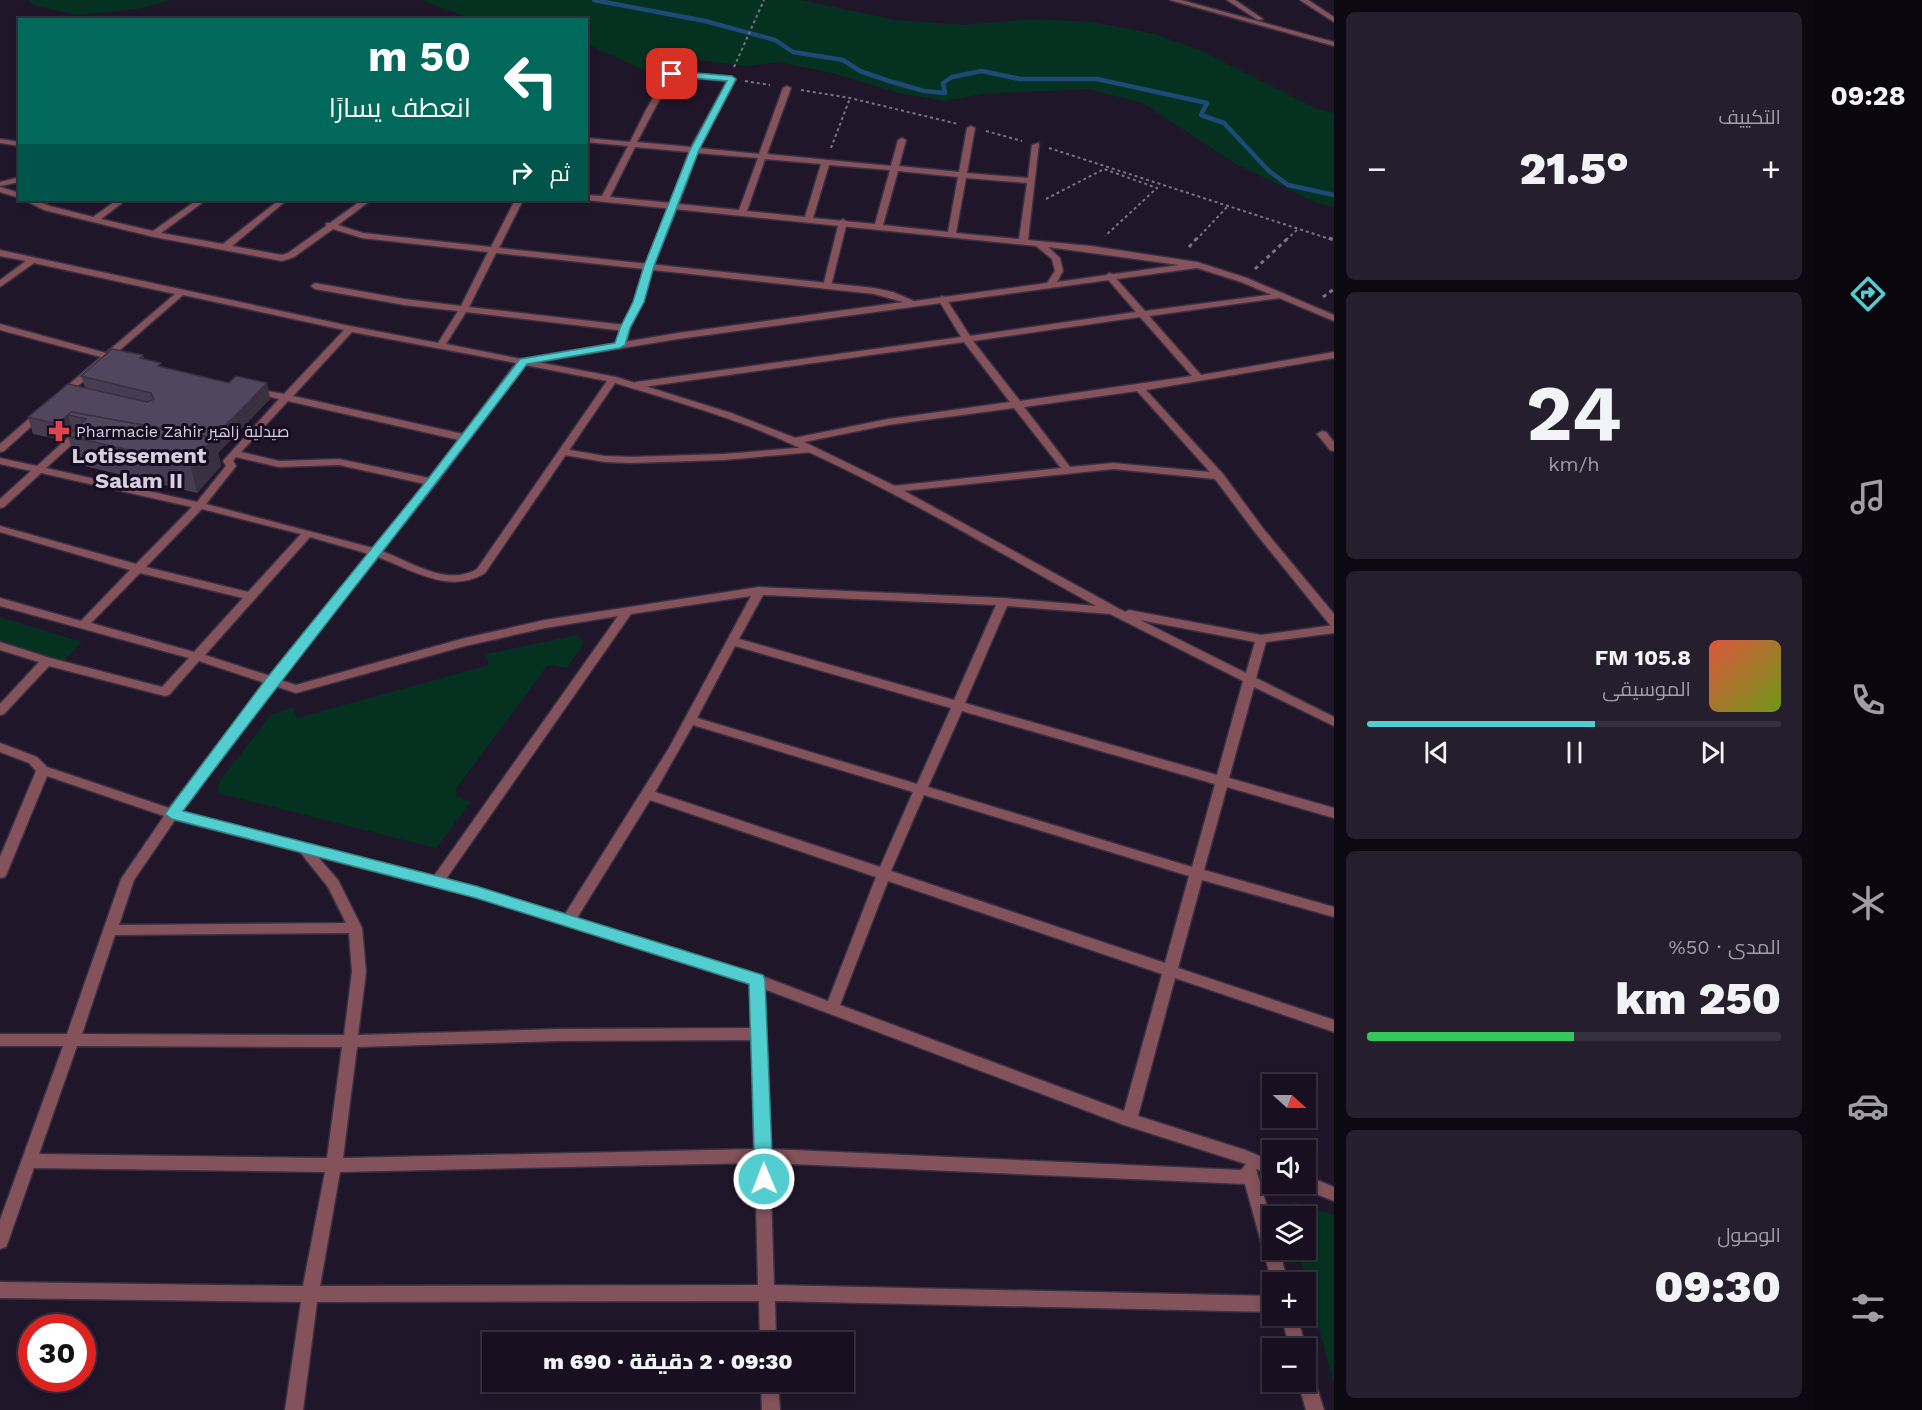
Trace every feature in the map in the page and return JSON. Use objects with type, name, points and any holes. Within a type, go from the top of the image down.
[{"type":"street","points":[[1173,0],[1334,44]]},
{"type":"street","points":[[1230,0],[1268,25]]},
{"type":"street","points":[[1304,0],[1334,20]]},
{"type":"street","points":[[605,199],[672,74],[732,79],[694,150],[649,266],[639,302],[625,328],[620,345]]},
{"type":"street","points":[[742,213],[787,88]]},
{"type":"street","points":[[952,234],[971,128]]},
{"type":"street","points":[[588,140],[1030,181]]},
{"type":"street","points":[[879,226],[902,140]]},
{"type":"street","points":[[0,141],[18,144]]},
{"type":"street","points":[[1023,242],[1036,145]]},
{"type":"street","points":[[808,220],[826,162]]},
{"type":"street","points":[[0,179],[15,180]]},
{"type":"street","points":[[0,184],[15,180]]},
{"type":"street","points":[[0,189],[18,195]]},
{"type":"street","points":[[588,197],[1038,243],[1197,265],[1244,280],[1334,318]]},
{"type":"street","points":[[30,201],[47,208],[154,234],[286,258],[365,201]]},
{"type":"street","points":[[95,219],[121,201]]},
{"type":"street","points":[[154,234],[201,201]]},
{"type":"street","points":[[225,247],[282,201]]},
{"type":"street","points":[[441,345],[463,309],[518,201]]},
{"type":"street","points":[[827,286],[843,222]]},
{"type":"street","points":[[329,225],[362,235],[890,294],[912,303]]},
{"type":"street","points":[[1038,243],[1056,258],[1059,271],[1051,284]]},
{"type":"street","points":[[0,253],[350,329],[613,379],[728,415],[794,441],[893,489],[1113,611],[1334,722]]},
{"type":"street","points":[[0,284],[33,260]]},
{"type":"street","points":[[0,1242],[128,879],[172,814],[271,683],[432,482],[523,362],[620,345],[942,298],[1197,265]]},
{"type":"street","points":[[1109,276],[1198,377]]},
{"type":"street","points":[[315,286],[404,302],[625,328]]},
{"type":"street","points":[[67,395],[182,292]]},
{"type":"street","points":[[636,385],[1280,295]]},
{"type":"street","points":[[942,298],[967,339],[1067,470]]},
{"type":"street","points":[[0,327],[129,362]]},
{"type":"street","points":[[82,626],[199,506],[231,466],[231,457],[350,329]]},
{"type":"street","points":[[794,441],[888,422],[1139,387],[1334,355]]},
{"type":"street","points":[[0,461],[199,506],[375,552],[442,578],[474,577],[564,452],[613,379]]},
{"type":"street","points":[[240,387],[465,438]]},
{"type":"street","points":[[1139,387],[1219,476],[1258,529],[1334,622]]},
{"type":"street","points":[[0,449],[49,406]]},
{"type":"street","points":[[1322,434],[1334,448]]},
{"type":"street","points":[[0,505],[77,435],[89,437]]},
{"type":"street","points":[[564,452],[605,459],[631,460],[724,457],[809,450]]},
{"type":"street","points":[[216,459],[231,457],[284,464],[339,462],[432,482]]},
{"type":"street","points":[[893,489],[1113,466],[1219,476]]},
{"type":"street","points":[[0,529],[139,569],[252,597]]},
{"type":"street","points":[[0,646],[47,662],[159,692],[169,690],[307,534]]},
{"type":"street","points":[[0,602],[198,657],[271,683],[296,689],[465,642],[545,624],[759,591],[1003,602],[1113,611],[1261,639],[1334,629]]},
{"type":"street","points":[[568,921],[690,720],[759,591]]},
{"type":"street","points":[[832,1008],[884,874],[920,790],[960,706],[1003,602]]},
{"type":"street","points":[[437,882],[628,611]]},
{"type":"street","points":[[1129,1120],[1261,639]]},
{"type":"street","points":[[732,641],[1334,813]]},
{"type":"street","points":[[0,711],[47,662]]},
{"type":"street","points":[[690,720],[1196,873],[1334,912]]},
{"type":"street","points":[[0,747],[33,760],[42,770],[172,814],[437,882],[757,980],[1129,1120],[1262,1164]]},
{"type":"street","points":[[0,873],[42,770]]},
{"type":"street","points":[[647,794],[1334,1026]]},
{"type":"street","points":[[294,1410],[310,1294],[334,1165],[359,972],[355,928],[333,884],[304,848]]},
{"type":"street","points":[[111,930],[355,928]]},
{"type":"street","points":[[757,980],[768,1332]]},
{"type":"street","points":[[0,1041],[351,1041],[559,1035],[759,1034]]},
{"type":"street","points":[[28,1161],[334,1165],[764,1156],[1251,1176]]},
{"type":"street","points":[[1245,1157],[1277,1272]]},
{"type":"street","points":[[1316,1187],[1334,1194]]},
{"type":"street","points":[[0,1290],[310,1294],[766,1293],[1262,1304]]},
{"type":"street","points":[[770,1392],[771,1410]]},
{"type":"street","points":[[1310,1392],[1315,1410]]},
{"type":"path","points":[[734,64],[764,0]]},
{"type":"path","points":[[826,162],[850,98]]},
{"type":"path","points":[[1027,209],[1104,169],[1157,188],[1091,249]]},
{"type":"path","points":[[1137,179],[1141,176]]},
{"type":"path","points":[[1175,262],[1228,206]]},
{"type":"path","points":[[1244,280],[1298,229]]},
{"type":"green space","points":[[29,0],[171,0],[137,9],[77,15],[34,5]]},
{"type":"green space","points":[[421,0],[800,0],[896,20],[964,25],[1032,19],[1092,22],[1155,34],[1202,51],[1317,109],[1334,113],[1334,207],[1314,202],[1236,164],[1143,103],[1088,89],[982,94],[945,101],[899,93],[832,73],[779,62],[745,66],[699,60],[665,70],[648,72],[588,44],[588,18],[469,18]]},
{"type":"green space","points":[[0,617],[82,642],[62,662],[0,646]]},
{"type":"green space","points":[[577,635],[584,643],[567,668],[547,666],[456,789],[457,796],[471,802],[436,848],[221,794],[218,790],[219,782],[271,715],[293,707],[297,718],[489,665],[486,654]]},
{"type":"green space","points":[[1292,1201],[1307,1206],[1290,1206]]},
{"type":"green space","points":[[1316,1209],[1334,1215],[1334,1384],[1316,1317],[1316,1272],[1304,1272],[1301,1260],[1316,1260]]},
{"type":"building","points":[[112,349],[143,355],[140,358],[161,363],[158,366],[229,383],[236,376],[267,383],[213,438],[71,412],[57,424],[28,417],[68,384],[147,402],[154,399],[151,393],[81,376]]},
{"type":"building","points":[[71,412],[214,438],[190,464],[68,436],[86,419],[68,415]]},
{"type":"waterway","points":[[594,0],[705,21],[775,40],[793,52],[843,60],[860,71],[924,91],[945,93],[943,83],[952,77],[982,71],[1020,79],[1097,79],[1207,103],[1201,115],[1224,123],[1269,171],[1288,185],[1334,195]]},
{"type":"place","name":"Pharmacie Zahir صيدلية زاهير","points":[[59,431]]},
{"type":"district","name":"Lotissement Salam II","points":[[139,468]]},
{"type":"route","points":[[672,74],[732,79],[694,150],[649,266],[639,302],[625,328],[620,345],[523,362],[432,482],[271,683],[172,814],[476,892],[757,980],[764,1179]]}]
